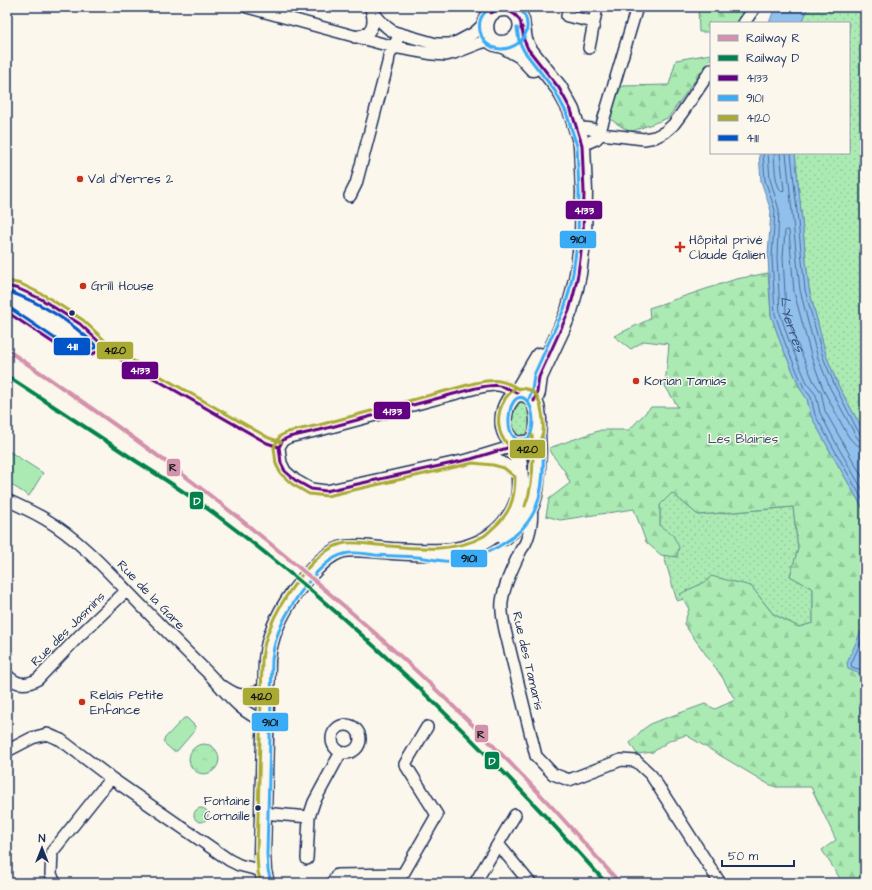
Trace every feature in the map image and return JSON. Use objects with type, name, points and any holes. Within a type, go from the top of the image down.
[{"type":"main road","points":[[534,401],[539,377],[569,311],[578,274],[583,237],[584,192],[582,145],[571,110],[559,88],[528,49],[524,40],[519,16],[511,8],[499,7],[489,14],[485,28],[486,32],[496,42],[521,54],[559,104],[567,122],[575,157],[576,173],[570,272],[564,294],[550,335],[537,361],[517,393],[512,396],[504,410],[503,422],[505,432],[510,440],[517,445],[531,443],[537,435]]},
{"type":"main road","points":[[496,42],[512,42],[520,33],[522,27]]},
{"type":"main road","points":[[265,877],[262,854],[262,813],[265,721],[259,691],[270,639],[279,618],[297,590],[322,561],[331,554],[342,549],[426,553],[444,556],[459,555],[475,552],[489,546],[515,529],[524,518],[534,498],[538,445],[538,413],[534,401],[531,396],[526,393],[517,393]]},
{"type":"main road","points":[[426,553],[461,550],[474,546],[497,533],[507,522],[518,501],[520,491],[517,445]]},
{"type":"street","points":[[247,7],[394,47],[433,54],[446,55],[480,42],[496,42]]},
{"type":"street","points":[[569,7],[567,16],[594,22]]},
{"type":"street","points":[[589,48],[597,7]]},
{"type":"street","points":[[601,134],[600,128],[637,7]]},
{"type":"street","points":[[745,22],[755,7]]},
{"type":"street","points":[[355,37],[366,34],[371,29],[374,17],[370,8]]},
{"type":"street","points":[[370,8],[387,28],[400,34],[436,44],[449,44],[457,42],[474,33],[489,14]]},
{"type":"street","points":[[350,196],[356,184],[389,56],[400,34]]},
{"type":"street","points":[[577,128],[596,130],[601,134],[644,139],[656,137],[673,125],[710,71]]},
{"type":"street","points":[[582,145],[601,134]]},
{"type":"street","points":[[517,393],[498,384],[476,388],[289,437],[283,440],[279,447],[281,463],[285,471],[295,480],[311,489],[326,491],[473,458],[517,445]]},
{"type":"street","points":[[473,458],[494,460],[506,464],[520,475]]},
{"type":"street","name":"Rue de la Gare","points":[[7,500],[45,519],[70,536],[105,568],[213,678],[237,705],[246,712],[260,720],[265,721]]},
{"type":"street","name":"Rue des Tamaris","points":[[531,506],[532,512],[530,529],[507,584],[502,602],[502,615],[536,756],[553,774],[569,780],[621,760],[636,761],[651,775],[720,883]]},
{"type":"street","points":[[504,537],[515,534],[520,540],[520,550]]},
{"type":"street","name":"Rue des Jasmins","points":[[7,675],[21,684],[33,682],[38,679],[126,590]]},
{"type":"street","points":[[213,678],[234,693],[240,695],[246,696],[259,691]]},
{"type":"street","points":[[246,712],[245,706],[247,700],[259,691]]},
{"type":"street","points":[[332,883],[337,876],[403,874],[437,815],[405,764],[427,726]]},
{"type":"street","points":[[7,751],[32,738],[47,734],[61,740],[111,778],[228,860],[265,877]]},
{"type":"street","points":[[307,858],[309,817],[314,802],[341,752]]},
{"type":"street","points":[[55,883],[51,874],[52,852],[111,778]]},
{"type":"street","points":[[262,813],[309,817]]},
{"type":"street","points":[[475,883],[515,815]]},
{"type":"street","points":[[498,844],[530,883]]},
{"type":"green space","points":[[698,7],[750,7],[740,22],[710,22],[710,32],[699,32]]},
{"type":"green space","points":[[808,7],[865,7],[865,434],[838,385],[826,355],[809,289],[795,154],[850,154],[850,22],[802,22]]},
{"type":"green space","points":[[710,54],[710,59],[668,118],[630,132],[607,117],[622,86],[669,85],[676,60]]},
{"type":"green space","name":"Les Blairies","points":[[768,273],[771,315],[781,344],[801,390],[807,399],[811,416],[865,512],[865,883],[843,883],[822,850],[836,840],[811,787],[776,787],[768,784],[686,735],[669,741],[653,752],[637,754],[630,743],[642,730],[652,723],[705,704],[715,709],[735,700],[722,677],[684,624],[689,609],[680,594],[707,581],[711,576],[751,586],[773,614],[799,627],[813,623],[813,589],[790,576],[798,549],[793,507],[698,515],[672,493],[660,505],[660,526],[673,535],[679,547],[677,557],[661,555],[646,542],[634,509],[560,520],[546,516],[549,499],[570,483],[564,470],[549,448],[601,430],[629,430],[651,407],[678,407],[665,386],[669,344],[644,341],[631,349],[614,336],[650,319],[649,308],[736,279]]},
{"type":"green space","points":[[521,398],[533,409],[530,433],[524,437],[518,437],[512,429],[511,409]]},
{"type":"green space","points":[[7,450],[43,473],[29,496],[7,482]]},
{"type":"green space","points":[[672,493],[698,515],[793,507],[798,549],[790,576],[813,589],[813,623],[799,627],[773,614],[751,586],[707,581],[694,596],[677,601],[663,553],[660,526],[660,505]]},
{"type":"green space","points":[[184,718],[187,718],[195,726],[195,730],[177,751],[173,751],[164,743],[164,739]]},
{"type":"green space","points":[[204,744],[215,748],[219,759],[215,770],[204,774],[193,770],[189,759],[193,748]]},
{"type":"green space","points":[[198,808],[204,808],[208,812],[208,818],[204,822],[198,822],[194,818],[194,812]]},
{"type":"water","points":[[775,7],[808,7],[802,22],[769,22]]},
{"type":"water","name":"L'Yerres","points":[[759,154],[795,154],[809,289],[826,355],[838,385],[865,434],[865,512],[811,416],[807,399],[801,390],[781,344],[771,315],[768,256],[771,211],[761,181]]},
{"type":"water","points":[[865,628],[865,676],[848,669],[847,663],[861,631]]},
{"type":"rail line","name":"R","points":[[7,350],[70,393],[194,483],[273,546],[359,619],[444,697],[499,751],[552,807],[620,883]]},
{"type":"rail line","name":"D","points":[[7,376],[215,514],[320,598],[420,689],[468,736],[515,784],[606,883]]},
{"type":"transit line","name":"9101","points":[[490,7],[481,18],[480,31],[484,41],[492,47],[501,49],[510,48],[518,43],[524,36],[527,27],[525,16],[517,7]]},
{"type":"transit line","name":"4133","points":[[491,13],[501,10],[511,12],[519,19],[521,29]]},
{"type":"transit line","name":"4133","points":[[522,27],[524,40],[528,49],[559,88],[571,110],[582,145],[584,192],[583,237],[574,293],[569,311],[539,377],[534,401]]},
{"type":"transit line","name":"9101","points":[[517,28],[519,41],[524,51],[555,91],[566,112],[577,146],[579,192],[578,237],[569,292],[564,309],[534,375],[532,391],[529,399]]},
{"type":"transit line","name":"4120","points":[[8,281],[21,284],[44,295],[83,320],[116,351],[269,438],[281,442]]},
{"type":"transit line","name":"4133","points":[[7,286],[19,289],[41,299],[80,324],[113,355],[267,443],[279,447]]},
{"type":"transit line","name":"4111","points":[[7,291],[44,307],[77,329],[97,347],[91,349],[79,349],[60,342],[10,308]]},
{"type":"transit line","name":"4133","points":[[7,312],[58,346],[78,354],[92,354],[105,347]]},
{"type":"transit line","name":"4120","points":[[261,883],[258,872],[257,854],[262,660],[264,645],[280,606],[308,568],[319,557],[330,549],[341,544],[354,543],[418,548],[445,548],[472,542],[484,536],[499,523],[507,512],[513,499],[515,477],[504,468],[493,465],[473,463],[327,496],[309,494],[292,484],[281,474],[276,464],[274,447],[280,436],[288,432],[475,383],[498,381],[507,383],[519,389]]},
{"type":"transit line","name":"4133","points":[[517,393],[497,386],[476,388],[289,437],[283,440],[279,447],[281,463],[285,471],[295,480],[311,489],[326,491],[471,459],[517,445]]},
{"type":"transit line","name":"4120","points":[[514,389],[501,406],[499,418],[500,431],[505,442],[513,448],[518,450],[530,449],[535,446],[542,434],[543,422],[541,408],[534,393],[527,389],[517,388]]},
{"type":"transit line","name":"9101","points":[[522,439],[519,440],[514,438],[511,433],[509,423],[511,407],[513,402],[519,398],[527,401],[533,416],[531,433],[528,439],[525,439]]},
{"type":"transit line","name":"4120","points":[[525,506],[533,471],[532,435]]},
{"type":"transit line","name":"9101","points":[[271,882],[268,870],[267,854],[272,660],[279,632],[285,618],[298,596],[315,574],[334,558],[344,554],[356,553],[457,561],[485,553],[511,539],[530,519],[539,499],[543,471],[542,435]]},
{"type":"place","name":"Val d'Yerres 2","points":[[80,179]]},
{"type":"place","name":"Hôpital privé Claude Galien","points":[[680,247]]},
{"type":"place","name":"Grill House","points":[[83,286]]},
{"type":"place","name":"Korian Tamias","points":[[636,381]]},
{"type":"place","name":"Relais Petite Enfance","points":[[82,702]]},
{"type":"place","name":"Fontaine Cornaille","points":[[258,808]]}]
